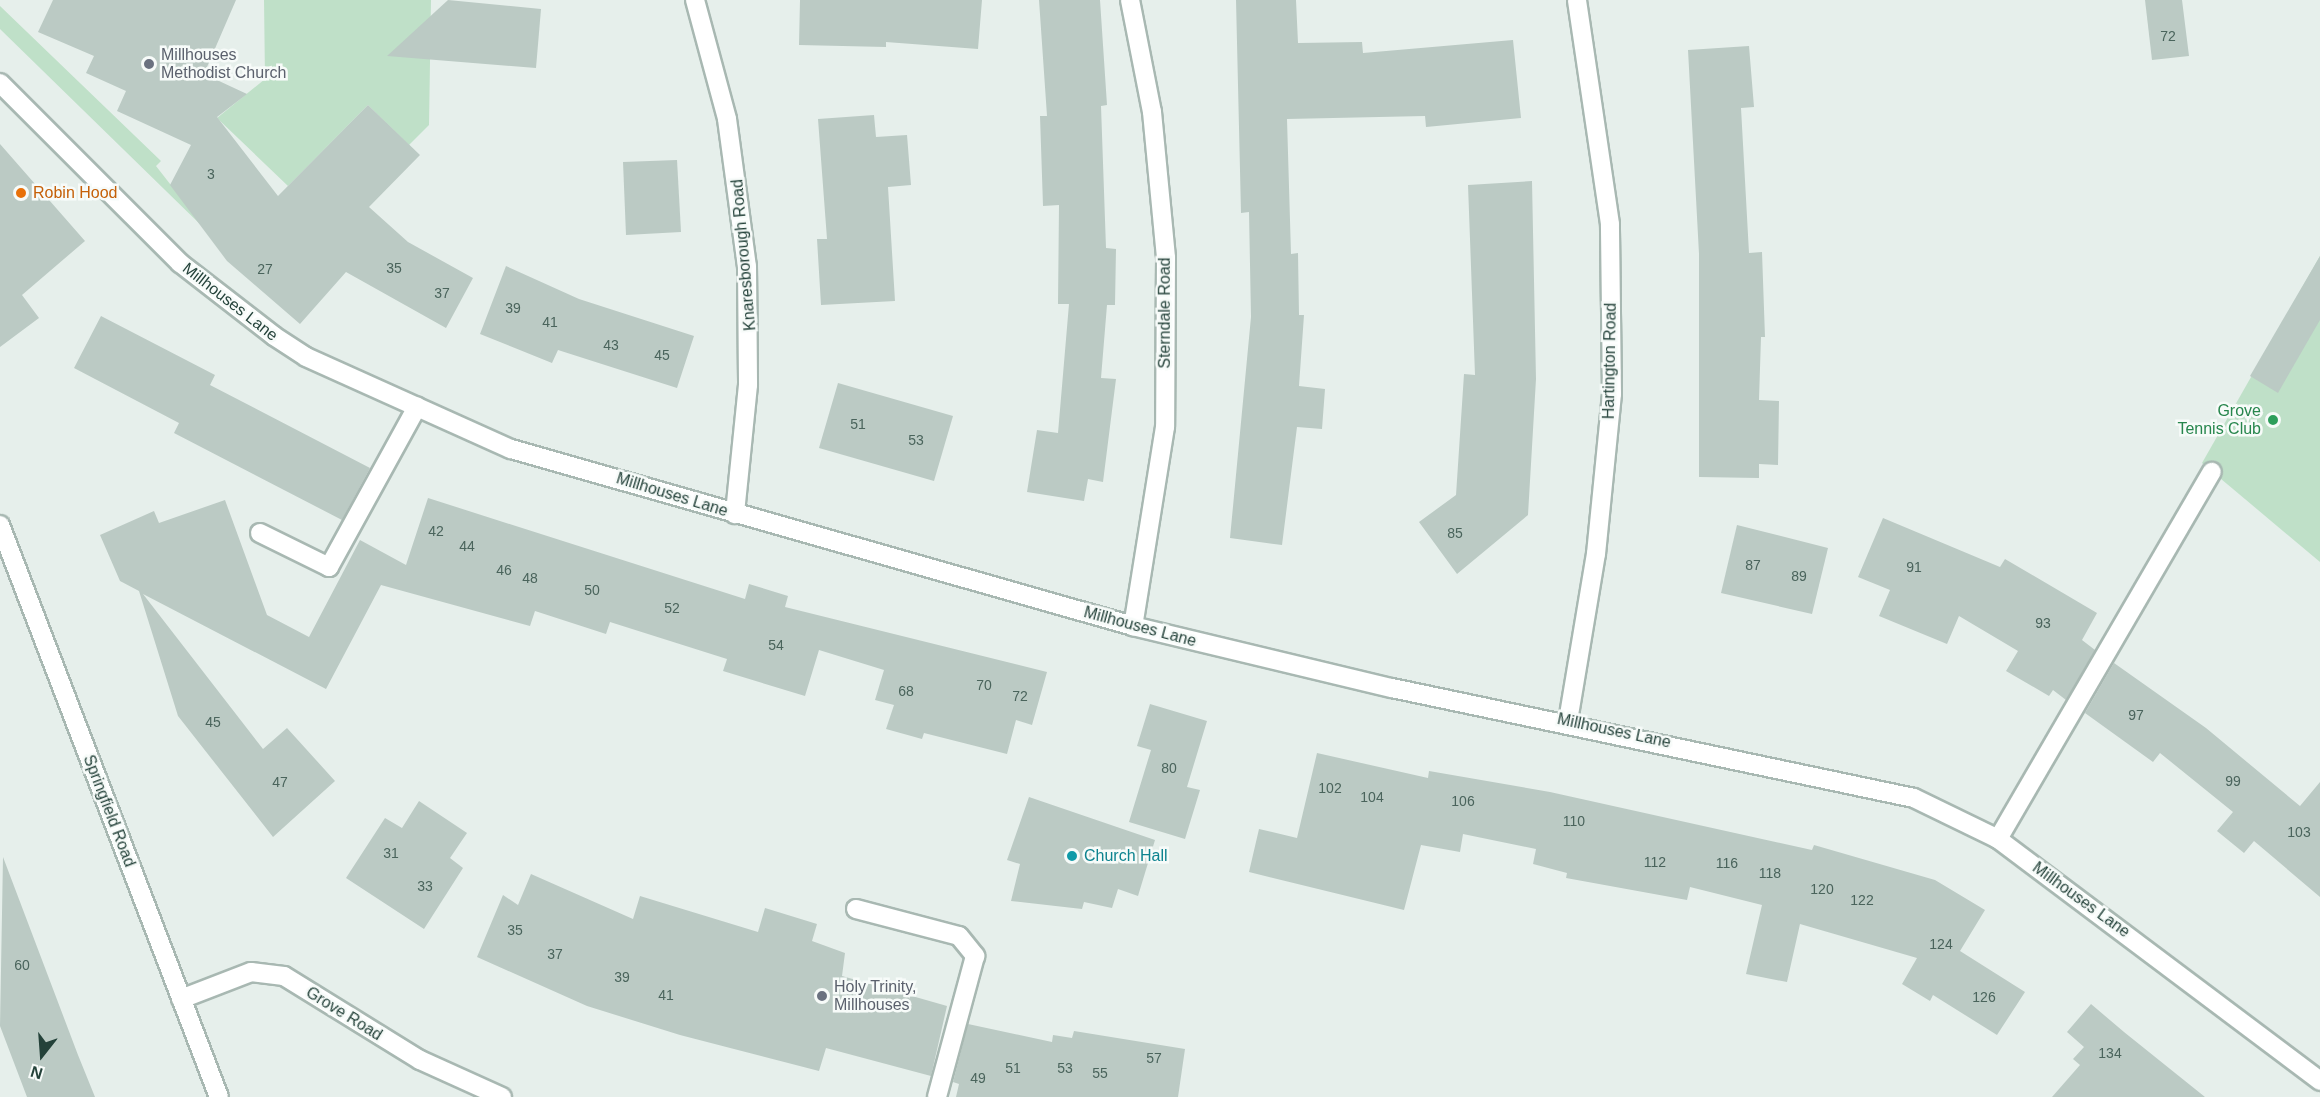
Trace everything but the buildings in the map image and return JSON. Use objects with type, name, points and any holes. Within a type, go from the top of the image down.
[{"type":"street","name":"Knaresborough Road","points":[[695,0],[727,119],[747,266],[751,338],[735,514]]},
{"type":"street","name":"Sterndale Road","points":[[1130,0],[1152,111],[1166,258],[1165,427],[1133,626]]},
{"type":"street","name":"Hartington Road","points":[[1568,721],[1596,554],[1612,394],[1610,224],[1577,0]]},
{"type":"street","name":"Millhouses Lane","points":[[0,83],[161,246],[215,292],[306,357],[511,449],[1133,626],[1392,688],[1568,721],[1885,790],[1943,810],[1998,839],[2320,1081]]},
{"type":"street","points":[[260,533],[329,567],[417,407]]},
{"type":"street","points":[[1998,839],[2212,472]]},
{"type":"street","name":"Springfield Road","points":[[0,525],[219,1097]]},
{"type":"street","points":[[856,909],[959,936],[975,956],[938,1097]]},
{"type":"street","name":"Grove Road","points":[[181,999],[251,972],[284,976],[420,1059],[502,1097]]},
{"type":"green space","points":[[264,0],[431,0],[429,125],[409,145],[368,105],[288,186],[217,118],[265,79]]},
{"type":"green space","points":[[0,6],[161,161],[156,166],[206,230],[0,29]]},
{"type":"green space","name":"Grove Tennis Club","points":[[2320,256],[2320,562],[2202,463]]},
{"type":"place","name":"Millhouses Methodist Church","points":[[149,64]]},
{"type":"place","name":"Robin Hood","points":[[21,193]]},
{"type":"place","name":"Grove Tennis Club","points":[[2273,420]]},
{"type":"place","name":"Church Hall","points":[[1072,856]]},
{"type":"place","name":"Holy Trinity, Millhouses","points":[[822,996]]}]
